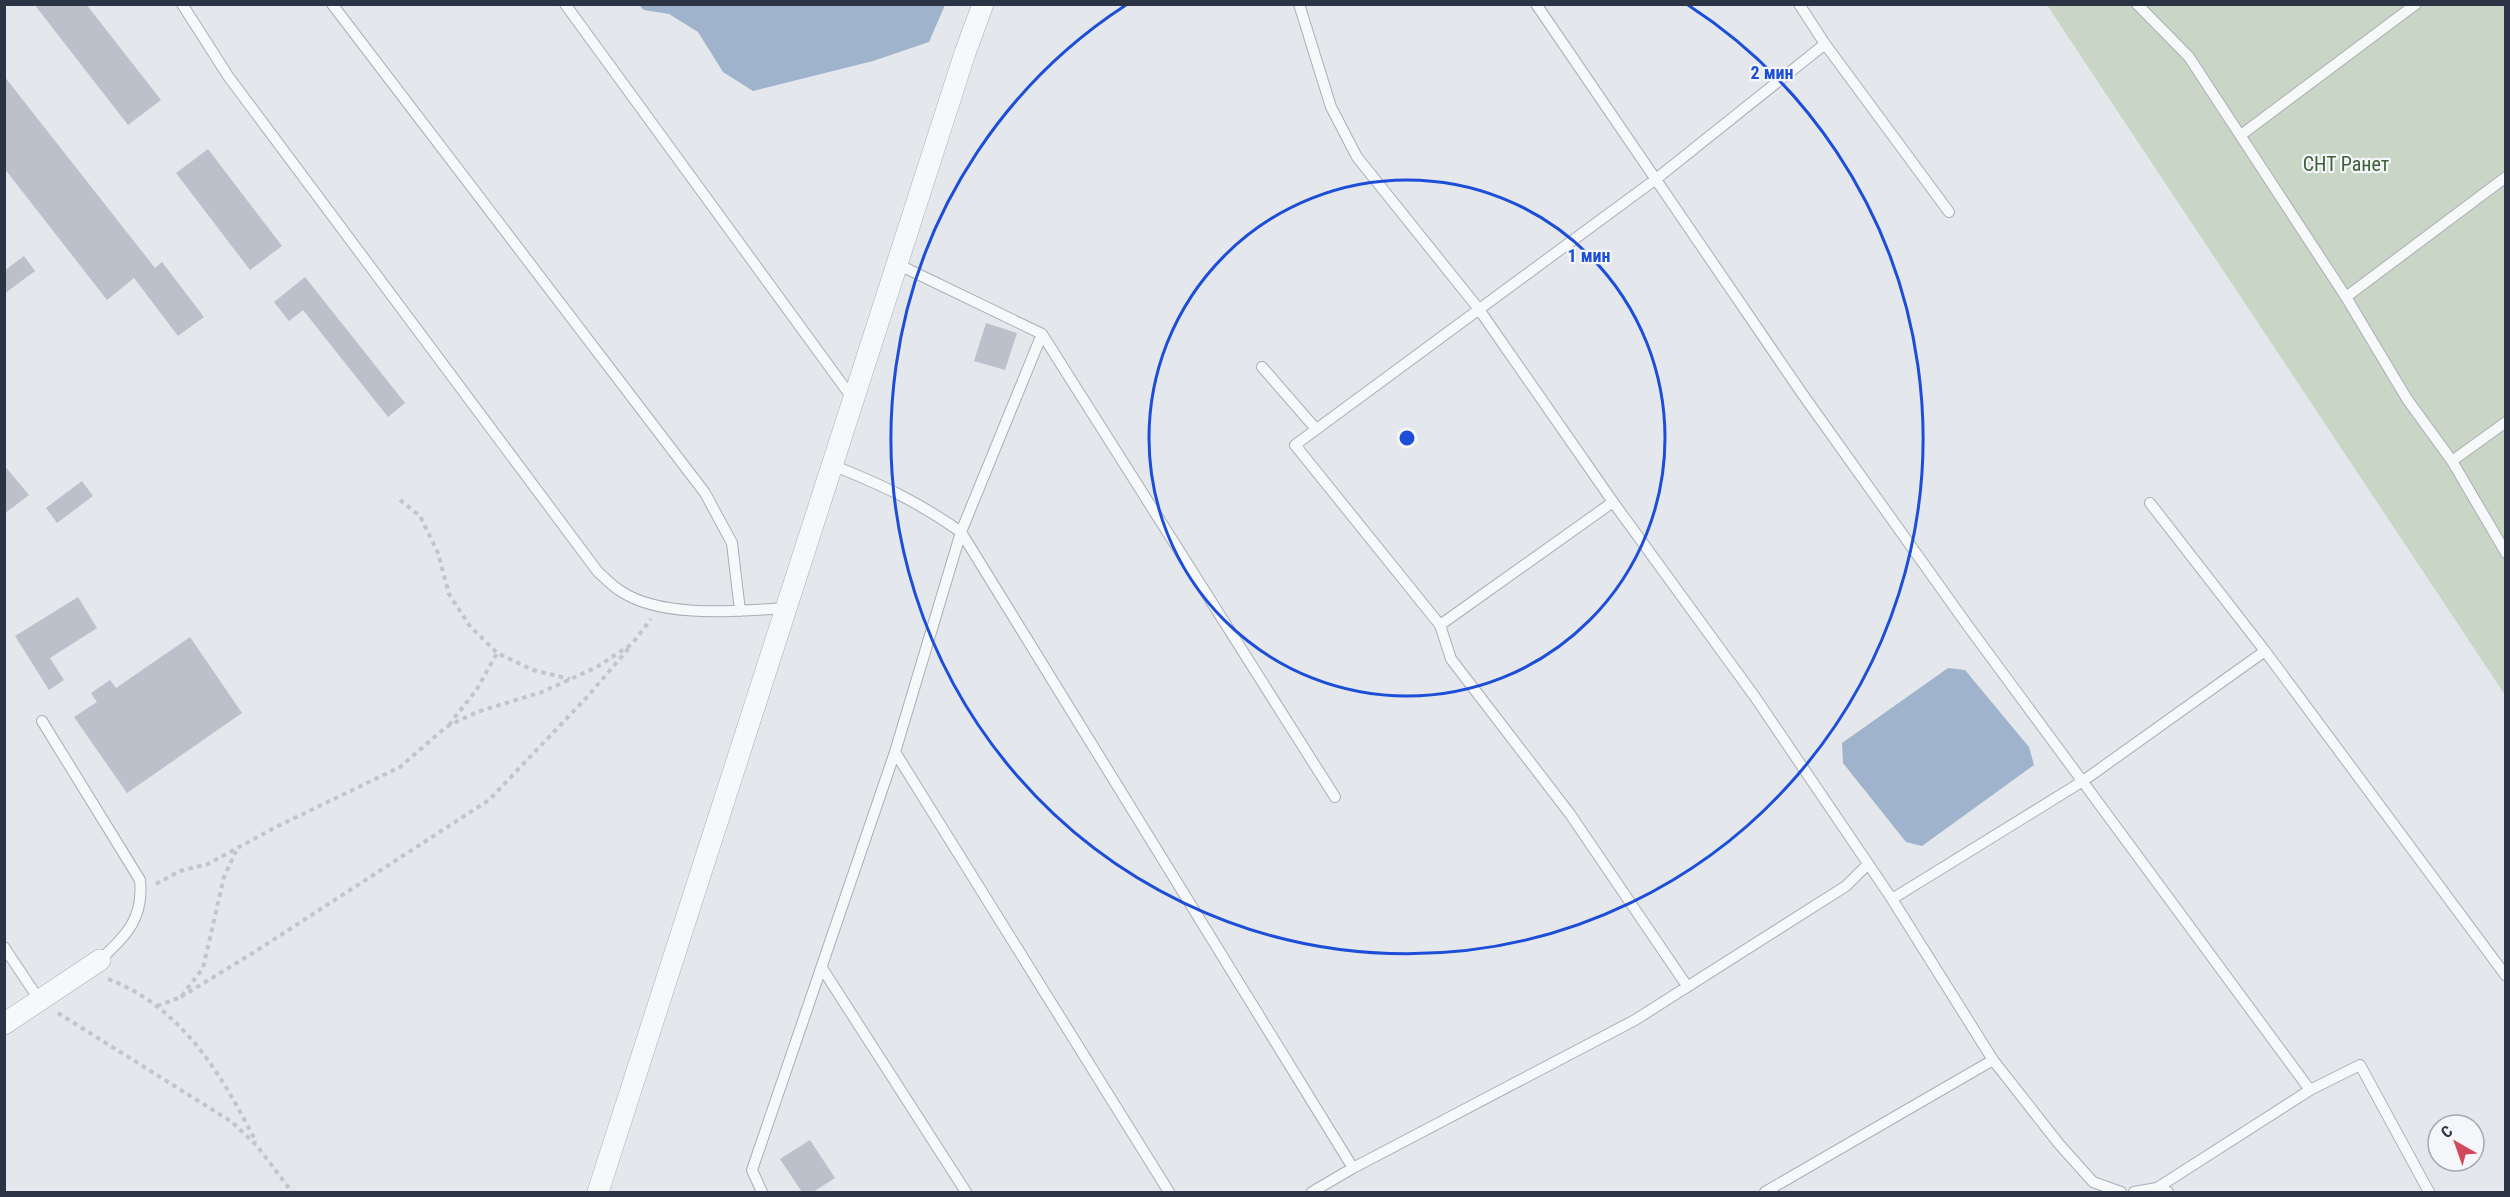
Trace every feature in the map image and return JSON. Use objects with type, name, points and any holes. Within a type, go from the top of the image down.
[{"type":"street","points":[[598,1192],[853,399],[983,4]]},
{"type":"street","points":[[4,1024],[92,966]]},
{"type":"lane","points":[[182,4],[228,76],[598,572],[619,591],[660,606],[684,610],[740,611],[786,608]]},
{"type":"lane","points":[[332,4],[705,493],[732,543],[740,611]]},
{"type":"lane","points":[[565,4],[853,399]]},
{"type":"lane","points":[[1299,4],[1332,107],[1357,157],[1478,308],[1613,502],[1755,697],[1892,899],[1993,1060],[2059,1144],[2093,1182],[2121,1192]]},
{"type":"lane","points":[[1536,4],[1815,412],[1968,626],[2310,1089]]},
{"type":"lane","points":[[1799,4],[1825,44],[1949,213]]},
{"type":"lane","points":[[2137,4],[2189,57],[2346,297],[2407,399],[2452,461],[2505,553]]},
{"type":"lane","points":[[2241,135],[2416,4]]},
{"type":"lane","points":[[1687,986],[1570,814],[1451,659],[1440,625],[1295,445],[1656,179],[1825,44]]},
{"type":"lane","points":[[2346,297],[2505,177]]},
{"type":"lane","points":[[897,264],[1042,334],[1335,797]]},
{"type":"lane","points":[[762,1192],[752,1170],[895,752],[961,532],[1042,334]]},
{"type":"lane","points":[[1262,367],[1316,429]]},
{"type":"lane","points":[[2452,461],[2505,422]]},
{"type":"lane","points":[[832,465],[892,489],[926,507],[961,532],[1353,1168]]},
{"type":"lane","points":[[1440,625],[1613,502]]},
{"type":"lane","points":[[2150,503],[2265,651],[2505,976]]},
{"type":"lane","points":[[1892,899],[2083,781],[2265,651]]},
{"type":"lane","points":[[42,722],[140,880],[142,896],[137,915],[126,936],[92,966]]},
{"type":"lane","points":[[895,752],[1169,1192]]},
{"type":"lane","points":[[1312,1192],[1353,1168],[1635,1020],[1846,886],[1867,865]]},
{"type":"lane","points":[[4,947],[39,1001]]},
{"type":"lane","points":[[822,968],[966,1192]]},
{"type":"lane","points":[[1765,1192],[1993,1060]]},
{"type":"lane","points":[[2134,1192],[2157,1188],[2310,1089],[2360,1065],[2429,1192]]},
{"type":"lane","points":[[2157,1188],[2168,1192]]},
{"type":"path","points":[[400,500],[420,516],[438,552],[449,594],[469,625],[497,653],[532,670],[570,679]]},
{"type":"path","points":[[156,1006],[181,997],[256,951],[489,800],[588,696],[632,644],[660,606]]},
{"type":"path","points":[[446,728],[477,712],[542,692],[597,667],[632,644]]},
{"type":"path","points":[[142,896],[158,882],[180,871],[208,864],[274,828],[400,767],[446,728],[477,689],[497,653]]},
{"type":"path","points":[[181,997],[203,968],[224,877],[237,850]]},
{"type":"path","points":[[92,966],[172,1017],[201,1049],[231,1094],[257,1146]]},
{"type":"path","points":[[39,1001],[232,1122],[257,1146],[292,1192]]},
{"type":"green space","name":"СНТ Ранет","points":[[2047,5],[2505,5],[2505,695]]},
{"type":"water","points":[[639,5],[945,5],[929,42],[873,61],[753,91],[723,72],[698,32],[669,14],[644,10]]},
{"type":"water","points":[[1948,668],[1965,670],[2029,747],[2034,765],[1922,846],[1906,842],[1843,763],[1842,743]]},
{"type":"building","points":[[34,4],[86,4],[161,100],[128,125]]},
{"type":"building","points":[[4,76],[155,268],[162,262],[204,317],[178,336],[134,278],[107,300],[4,168]]},
{"type":"building","points":[[208,149],[282,246],[250,270],[176,173]]},
{"type":"building","points":[[24,256],[35,271],[4,294],[4,271]]},
{"type":"building","points":[[305,277],[405,403],[388,417],[303,310],[289,321],[274,302]]},
{"type":"building","points":[[986,323],[1017,333],[1005,370],[974,361]]},
{"type":"building","points":[[4,465],[29,495],[4,514]]},
{"type":"building","points":[[82,481],[93,496],[57,523],[46,508]]},
{"type":"building","points":[[78,597],[97,628],[50,658],[64,680],[49,690],[15,636]]},
{"type":"building","points":[[190,637],[242,713],[127,793],[74,717],[97,702],[91,693],[110,680],[116,688]]},
{"type":"building","points":[[810,1140],[835,1178],[813,1192],[802,1192],[780,1159]]}]
